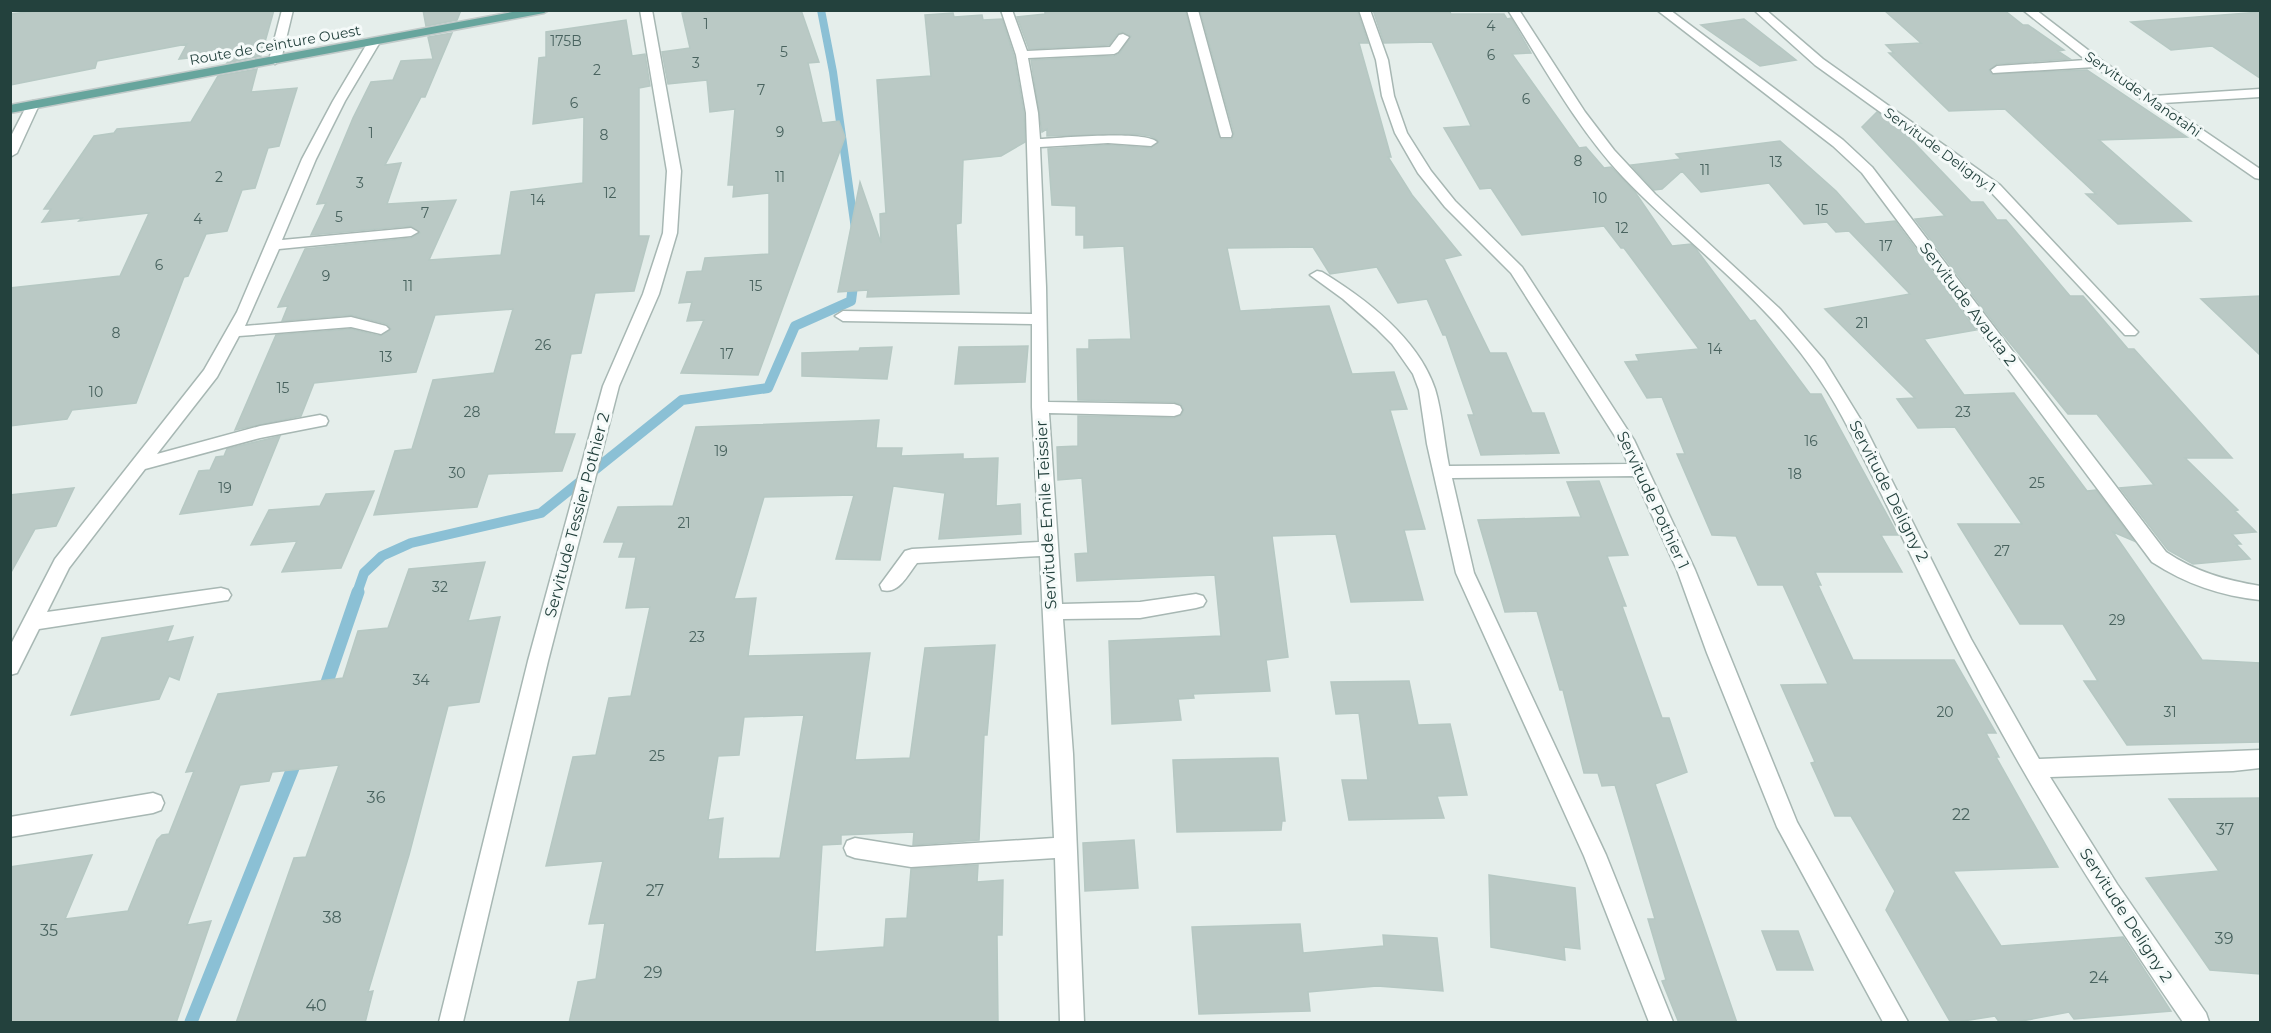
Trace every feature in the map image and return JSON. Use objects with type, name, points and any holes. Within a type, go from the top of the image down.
[{"type":"main road","name":"Route de Ceinture Ouest","points":[[10,109],[544,10]]},
{"type":"street","points":[[275,60],[288,10]]},
{"type":"street","name":"Servitude Tessier Pothier 2","points":[[451,1023],[538,661],[611,386],[651,294],[670,233],[674,171],[646,10]]},
{"type":"street","name":"Servitude Emile Teissier","points":[[1006,10],[1022,55],[1032,113],[1034,143],[1040,408],[1047,549],[1062,754],[1072,1023]]},
{"type":"street","points":[[1192,10],[1226,134]]},
{"type":"street","name":"Servitude Pothier 1","points":[[1364,10],[1382,60],[1388,96],[1401,133],[1425,173],[1450,204],[1517,270],[1626,440],[1686,570],[1717,653],[1788,826],[1896,1023]]},
{"type":"street","name":"Servitude Deligny 2","points":[[1513,10],[1574,108],[1625,171],[1665,211],[1775,310],[1819,364],[1853,419],[1975,664],[2034,768],[2084,852],[2197,1023]]},
{"type":"street","name":"Servitude Avauta 2","points":[[1662,10],[1838,143],[1867,170],[2159,556],[2180,572],[2215,586],[2260,593]]},
{"type":"street","name":"Servitude Deligny 1","points":[[1759,10],[1819,62],[1995,188],[2130,332]]},
{"type":"street","name":"Servitude Manotahi","points":[[2028,10],[2091,59],[2260,175]]},
{"type":"street","points":[[1022,55],[1113,50],[1123,38]]},
{"type":"street","points":[[10,667],[62,564],[211,373],[245,312],[309,159],[339,101],[374,42]]},
{"type":"street","points":[[2012,60],[2091,59]]},
{"type":"street","points":[[1997,70],[2091,59]]},
{"type":"street","points":[[2151,100],[2260,93]]},
{"type":"street","points":[[10,153],[33,105]]},
{"type":"street","points":[[1119,140],[1136,132]]},
{"type":"street","points":[[1034,143],[1119,140],[1151,142]]},
{"type":"street","points":[[273,245],[411,232]]},
{"type":"street","points":[[1317,275],[1335,285],[1403,346],[1417,366],[1427,390],[1442,472],[1465,573],[1595,855],[1661,1023]]},
{"type":"street","points":[[843,316],[1039,319]]},
{"type":"street","points":[[233,332],[351,322],[381,329]]},
{"type":"street","points":[[1040,408],[1174,410]]},
{"type":"street","points":[[140,465],[260,432],[320,421]]},
{"type":"street","points":[[1442,472],[1641,470]]},
{"type":"street","points":[[889,585],[912,556],[1047,549]]},
{"type":"street","points":[[33,622],[220,595]]},
{"type":"street","points":[[1052,612],[1140,610],[1196,601]]},
{"type":"street","points":[[2034,768],[2233,762],[2260,759]]},
{"type":"street","points":[[10,826],[153,803]]},
{"type":"street","points":[[855,848],[911,857],[1066,847]]},
{"type":"building","points":[[46,10],[274,10],[261,56],[227,63],[233,53],[179,59],[187,44],[97,61],[95,68],[10,85],[10,14]]},
{"type":"building","points":[[423,10],[461,10],[457,20],[426,26]]},
{"type":"building","points":[[699,10],[801,10],[819,62],[808,63],[822,123],[839,121],[845,137],[758,375],[681,373],[704,320],[687,321],[692,302],[679,303],[687,272],[702,271],[705,258],[769,254],[769,193],[733,197],[734,185],[728,185],[735,109],[710,112],[707,80],[668,84],[662,52],[690,48],[682,13]]},
{"type":"building","points":[[1045,10],[1185,10],[1221,139],[1232,139],[1234,133],[1200,10],[1357,10],[1368,43],[1359,43],[1391,157],[1388,157],[1412,195],[1461,255],[1444,259],[1490,353],[1506,353],[1532,413],[1544,413],[1559,453],[1481,455],[1468,415],[1474,415],[1446,335],[1443,335],[1427,299],[1398,303],[1377,267],[1330,274],[1313,247],[1227,248],[1240,311],[1329,306],[1352,374],[1394,372],[1407,409],[1390,410],[1425,529],[1404,530],[1423,600],[1351,602],[1336,534],[1272,536],[1288,657],[1266,660],[1270,691],[1193,694],[1194,698],[1178,699],[1181,720],[1112,724],[1109,641],[1221,636],[1215,575],[1077,581],[1075,554],[1088,553],[1082,478],[1058,480],[1057,447],[1078,446],[1078,416],[1174,418],[1182,415],[1184,409],[1181,404],[1174,402],[1078,400],[1077,349],[1089,349],[1089,340],[1131,339],[1124,246],[1084,248],[1084,235],[1076,235],[1076,206],[1052,205],[1048,149],[1108,145],[1151,148],[1159,141],[1150,136],[1137,134],[1047,136],[1047,129],[1042,132],[1031,60],[1114,56],[1120,53],[1131,36],[1122,32],[1117,34],[1109,45],[1029,49],[1017,17],[1045,14]]},
{"type":"building","points":[[1373,10],[1449,10],[1451,14],[1504,14],[1507,19],[1511,18],[1531,53],[1512,54],[1579,148],[1586,147],[1604,168],[1611,167],[1635,192],[1672,246],[1691,244],[1696,249],[1750,321],[1755,320],[1810,394],[1821,394],[1898,535],[1881,535],[1902,572],[1815,572],[1821,585],[1818,585],[1853,660],[1954,660],[1996,733],[1986,733],[1999,757],[1996,757],[2058,867],[1953,871],[2001,946],[2123,937],[2171,1011],[2074,1019],[2069,1012],[2011,1023],[2000,1023],[1995,1016],[1951,1023],[1886,910],[1895,891],[1851,816],[1835,816],[1811,763],[1815,762],[1781,685],[1828,684],[1783,585],[1758,585],[1736,536],[1712,535],[1677,454],[1685,454],[1662,397],[1647,398],[1625,362],[1639,361],[1636,355],[1699,349],[1624,248],[1621,248],[1604,226],[1522,235],[1491,188],[1480,189],[1444,128],[1471,126],[1432,42],[1384,43]]},
{"type":"building","points":[[1884,10],[2004,10],[2023,25],[2028,25],[2064,50],[2058,51],[2070,59],[1997,64],[1989,70],[1991,74],[2087,70],[2187,137],[2099,140],[2191,221],[2118,224],[2086,194],[2096,194],[2005,109],[1949,111],[1889,53],[1894,53],[1886,45],[1921,43]]},
{"type":"building","points":[[2260,12],[2260,78],[2212,46],[2171,50],[2131,22]]},
{"type":"building","points":[[953,13],[954,17],[982,15],[983,20],[1002,19],[1014,56],[1024,113],[1025,142],[1001,156],[963,160],[961,223],[956,224],[959,294],[867,297],[868,290],[838,292],[860,182],[881,243],[880,214],[886,213],[877,80],[931,76],[925,15]]},
{"type":"building","points":[[1744,19],[1796,60],[1760,66],[1701,25]]},
{"type":"building","points":[[626,20],[632,56],[645,54],[650,86],[639,88],[639,236],[649,236],[634,291],[595,293],[581,353],[571,354],[554,434],[575,434],[562,471],[488,474],[477,507],[374,515],[395,451],[412,449],[433,380],[494,373],[513,309],[435,315],[416,372],[314,383],[301,416],[235,430],[276,335],[351,329],[380,336],[391,329],[387,324],[351,315],[282,321],[288,306],[278,307],[305,249],[411,238],[420,233],[411,226],[311,235],[326,203],[317,204],[353,118],[371,82],[393,80],[401,61],[433,59],[428,37],[452,33],[425,97],[421,97],[385,165],[401,163],[387,204],[456,200],[429,260],[501,255],[511,192],[583,183],[584,117],[533,124],[539,58],[546,57],[546,32]]},
{"type":"building","points":[[257,69],[251,92],[297,88],[279,146],[268,148],[255,188],[242,190],[227,231],[206,234],[188,276],[184,277],[136,403],[72,410],[67,419],[10,426],[10,288],[120,276],[149,213],[79,221],[82,218],[42,222],[51,209],[44,209],[94,136],[114,133],[117,129],[191,122],[218,76]]},
{"type":"building","points":[[1877,112],[1901,129],[1971,202],[1983,202],[1997,220],[2006,220],[2070,296],[2083,296],[2128,349],[2134,349],[2232,458],[2185,458],[2238,510],[2235,511],[2256,532],[2232,534],[2241,544],[2236,544],[2250,559],[2193,564],[2168,550],[2120,488],[2154,485],[2097,414],[2068,414],[1997,327],[1915,219],[1945,216],[1862,127]]},
{"type":"building","points":[[1780,141],[1836,191],[1865,224],[1895,221],[1976,330],[1924,339],[1964,395],[2014,393],[2087,491],[2096,490],[2134,541],[2113,532],[2202,660],[2260,663],[2260,742],[2127,745],[2084,681],[2098,681],[2063,624],[2020,624],[1958,524],[2022,524],[1955,427],[1918,428],[1897,399],[1915,398],[1825,309],[1910,294],[1849,231],[1836,232],[1827,222],[1804,224],[1769,183],[1701,192],[1682,171],[1662,189],[1654,190],[1631,165],[1681,159],[1676,154]]},
{"type":"building","points":[[2260,296],[2260,355],[2201,299]]},
{"type":"building","points":[[1028,346],[1025,382],[955,384],[959,347]]},
{"type":"building","points":[[892,347],[887,379],[802,376],[802,353]]},
{"type":"building","points":[[879,420],[876,448],[902,448],[901,456],[963,454],[963,459],[998,458],[996,506],[1020,504],[1021,534],[939,539],[945,493],[893,486],[880,560],[836,559],[854,495],[764,497],[734,599],[756,598],[748,656],[870,653],[855,760],[910,758],[925,648],[995,645],[987,735],[984,735],[979,840],[913,845],[914,832],[841,835],[841,844],[822,845],[815,952],[884,947],[886,919],[907,918],[911,869],[978,865],[977,882],[1003,880],[1002,935],[997,935],[998,1023],[569,1023],[578,982],[596,979],[605,923],[589,924],[603,861],[546,866],[573,757],[596,755],[609,698],[631,696],[650,607],[626,608],[636,557],[619,557],[624,542],[604,542],[618,507],[673,506],[696,427]],"holes":[[[804,715],[780,858],[718,859],[723,818],[708,820],[718,756],[739,755],[744,717]]]},
{"type":"building","points":[[280,436],[252,505],[180,514],[199,471],[210,470],[216,457],[224,456],[227,449]]},
{"type":"building","points":[[1599,481],[1628,555],[1607,556],[1626,606],[1622,606],[1662,718],[1669,718],[1687,772],[1655,784],[1737,1023],[1679,1023],[1662,981],[1666,980],[1648,919],[1655,919],[1615,785],[1602,786],[1598,773],[1584,773],[1563,690],[1560,690],[1537,611],[1505,612],[1478,520],[1581,517],[1567,482]]},
{"type":"building","points":[[74,488],[56,526],[35,529],[10,574],[10,495]]},
{"type":"building","points":[[374,491],[341,568],[282,572],[297,541],[251,545],[269,510],[320,506],[326,494]]},
{"type":"building","points":[[485,562],[468,621],[500,617],[479,702],[448,706],[409,855],[368,992],[373,991],[365,1023],[236,1023],[294,858],[306,857],[339,765],[272,772],[269,781],[240,785],[187,925],[211,921],[176,1023],[10,1023],[10,867],[92,855],[65,919],[128,911],[157,840],[162,835],[169,834],[194,771],[186,772],[218,694],[343,678],[358,631],[388,628],[409,569]]},
{"type":"building","points":[[173,626],[167,642],[193,637],[179,680],[169,676],[159,699],[71,715],[102,638]]},
{"type":"building","points":[[1409,681],[1418,725],[1450,724],[1467,795],[1437,796],[1444,818],[1349,820],[1342,780],[1368,780],[1359,713],[1336,714],[1331,682]]},
{"type":"building","points":[[1278,758],[1285,821],[1282,821],[1281,830],[1177,832],[1173,760]]},
{"type":"building","points":[[2260,798],[2260,974],[2210,970],[2146,878],[2219,871],[2169,799]]},
{"type":"building","points":[[1134,840],[1138,888],[1085,891],[1083,843]]},
{"type":"building","points":[[1489,875],[1575,888],[1580,949],[1564,947],[1565,960],[1491,947]]},
{"type":"building","points":[[1300,924],[1303,953],[1384,946],[1383,935],[1437,938],[1443,991],[1377,986],[1308,992],[1310,1011],[1199,1014],[1192,927]]},
{"type":"building","points":[[1762,931],[1798,931],[1813,970],[1777,970]]},
{"type":"waterway","points":[[821,10],[833,72],[855,229]]},
{"type":"waterway","points":[[357,593],[364,573],[382,556],[411,543],[541,513],[682,400],[768,388],[795,326],[851,301],[854,278]]},
{"type":"waterway","points":[[324,691],[358,592]]},
{"type":"waterway","points":[[191,1022],[297,758]]}]
